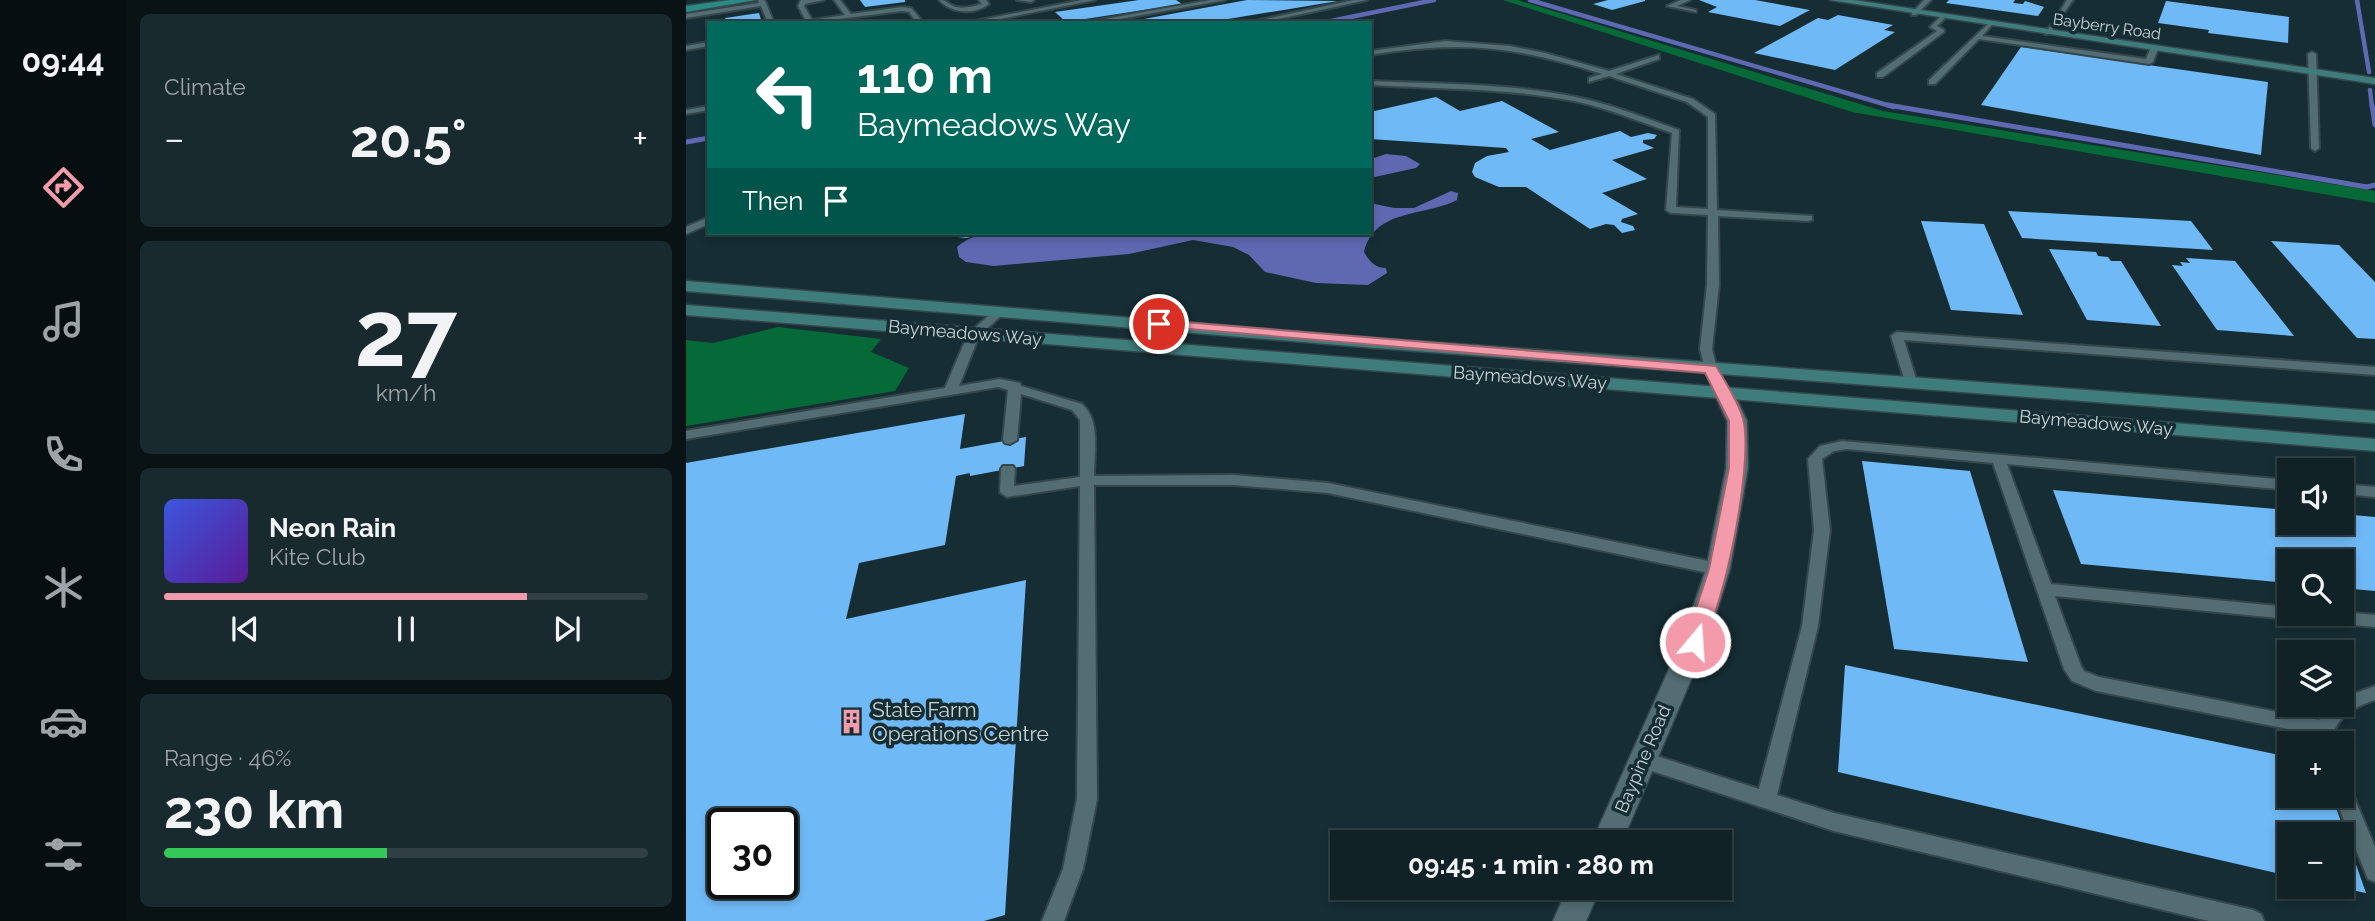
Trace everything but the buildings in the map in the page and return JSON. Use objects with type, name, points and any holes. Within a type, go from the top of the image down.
[{"type":"main road","points":[[686,4],[712,0]]},
{"type":"main road","points":[[686,9],[751,0]]},
{"type":"street","name":"Bayberry Road","points":[[1835,0],[1913,14],[2375,81]]},
{"type":"street","name":"Baymeadows Way","points":[[686,286],[1711,369],[2375,417]]},
{"type":"street","name":"Baymeadows Way","points":[[686,310],[2375,445]]},
{"type":"street","name":"Baypine Road","points":[[1612,830],[1695,642],[1718,569],[1737,468],[1737,421],[1724,393]]},
{"type":"street","points":[[1569,921],[1579,900]]},
{"type":"lane","points":[[809,21],[801,6],[804,1],[821,0]]},
{"type":"lane","points":[[837,0],[849,16]]},
{"type":"lane","points":[[942,0],[950,9],[956,10],[983,6],[986,4],[982,0]]},
{"type":"lane","points":[[1020,0],[1031,0]]},
{"type":"lane","points":[[973,21],[1095,0]]},
{"type":"lane","points":[[1097,21],[1222,0]]},
{"type":"lane","points":[[1259,21],[1364,0]]},
{"type":"lane","points":[[1687,0],[1670,6],[1693,11]]},
{"type":"lane","points":[[1913,14],[1928,0]]},
{"type":"lane","points":[[2047,33],[2070,0]]},
{"type":"lane","points":[[686,16],[763,2],[770,21]]},
{"type":"lane","points":[[816,21],[908,9],[919,21]]},
{"type":"lane","points":[[1880,75],[1942,31],[1933,27],[1942,18]]},
{"type":"lane","points":[[1932,82],[1989,25]]},
{"type":"lane","points":[[1978,37],[2149,62],[2154,49]]},
{"type":"lane","points":[[1372,53],[1436,43],[1500,45],[1539,51],[1697,104],[1712,117],[1712,291],[1706,349],[1711,369],[1724,393]]},
{"type":"lane","points":[[686,48],[707,44]]},
{"type":"lane","points":[[2312,54],[2315,148]]},
{"type":"lane","points":[[1592,80],[1656,57]]},
{"type":"lane","points":[[1372,83],[1508,91],[1574,99],[1676,132],[1671,210],[1808,218]]},
{"type":"lane","points":[[1382,93],[1389,84]]},
{"type":"lane","points":[[686,112],[707,108]]},
{"type":"lane","points":[[686,231],[707,221]]},
{"type":"lane","points":[[950,391],[974,334],[999,312]]},
{"type":"lane","points":[[1910,382],[1897,336],[2375,371]]},
{"type":"lane","points":[[686,435],[999,383],[1077,407],[1084,413],[1087,421],[1087,799],[1073,869],[1054,921]]},
{"type":"lane","points":[[1010,440],[1015,386]]},
{"type":"lane","points":[[1766,800],[1810,626],[1822,530],[1815,459],[1827,447],[1847,445],[2277,484]]},
{"type":"lane","points":[[1998,458],[2073,669],[2087,682],[2300,731]]},
{"type":"lane","points":[[1008,469],[1007,492],[1086,481],[1234,480],[1328,488],[1718,569]]},
{"type":"lane","points":[[2354,490],[2375,492]]},
{"type":"lane","points":[[2045,589],[2277,612]]},
{"type":"lane","points":[[2354,619],[2375,621]]},
{"type":"lane","points":[[2323,731],[2326,721],[2352,701],[2375,693]]},
{"type":"lane","points":[[1641,759],[1833,822],[2253,921]]},
{"type":"lane","points":[[2349,808],[2375,872]]},
{"type":"green space","points":[[1503,0],[1517,0],[1883,111],[2375,191],[2375,203],[1852,112]]},
{"type":"green space","points":[[778,327],[881,339],[871,352],[909,368],[895,391],[686,426],[686,340],[713,343]]},
{"type":"water","points":[[1386,154],[1406,156],[1420,164],[1416,168],[1372,178],[1374,158]]},
{"type":"water","points":[[1451,191],[1458,193],[1457,200],[1402,216],[1379,228],[1370,238],[1364,252],[1373,263],[1386,268],[1387,273],[1368,285],[1316,283],[1265,272],[1249,255],[1233,247],[1193,240],[1129,254],[994,266],[966,262],[959,257],[957,247],[983,235],[1372,235],[1372,203],[1394,208],[1414,208]]},
{"type":"waterway","points":[[1331,21],[1434,0]]},
{"type":"waterway","points":[[1530,0],[1894,107]]},
{"type":"waterway","points":[[2357,0],[2369,72]]},
{"type":"waterway","points":[[2370,90],[2372,107]]},
{"type":"waterway","points":[[1888,105],[2367,187],[2375,185]]},
{"type":"waterway","points":[[2372,105],[2375,125]]},
{"type":"waterway","points":[[686,142],[707,138]]},
{"type":"place","name":"State Farm Operations Centre","points":[[852,722]]},
{"type":"route","points":[[1159,324],[1711,369],[1737,421],[1737,468],[1718,569],[1695,642]]}]
